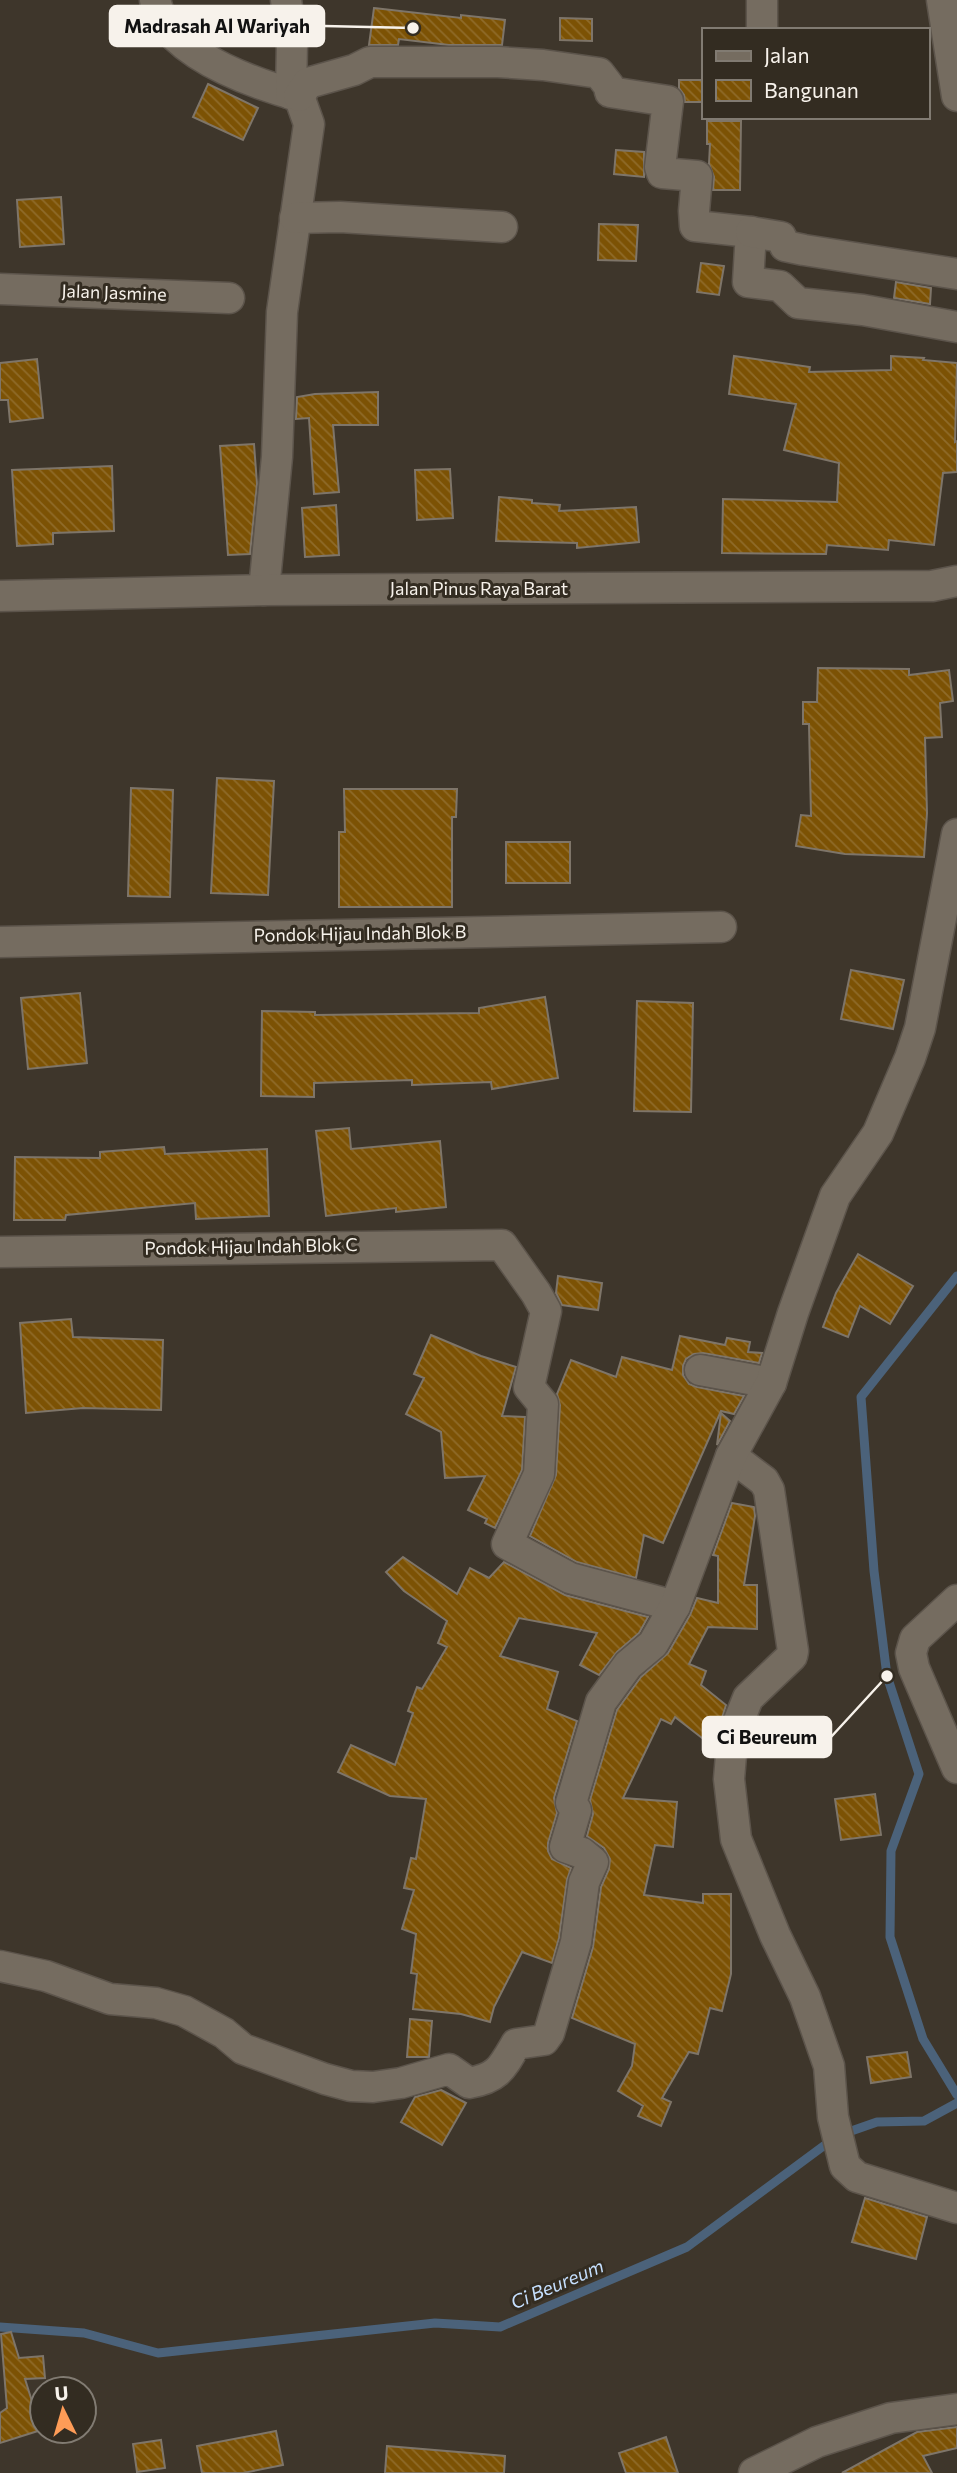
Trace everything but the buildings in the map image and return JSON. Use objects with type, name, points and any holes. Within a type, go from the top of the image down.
[{"type":"street","points":[[155,0],[162,20],[184,44],[229,71],[295,95]]},
{"type":"street","points":[[264,590],[277,457],[282,312],[309,124],[295,95],[286,0]]},
{"type":"street","points":[[762,0],[762,28]]},
{"type":"street","points":[[942,0],[946,81]]},
{"type":"street","points":[[295,95],[308,83],[354,70],[370,62],[509,63],[544,65],[599,74],[609,86],[610,92],[668,101],[660,167],[662,173],[697,177],[695,226],[781,237],[785,246],[804,250],[957,274]]},
{"type":"street","points":[[295,218],[341,217],[502,227]]},
{"type":"street","points":[[751,232],[748,282],[780,286],[798,303],[863,310],[957,327]]},
{"type":"street","name":"Jalan Jasmine","points":[[0,289],[229,298]]},
{"type":"street","name":"Jalan Pinus Raya Barat","points":[[0,596],[264,590],[932,586],[957,581]]},
{"type":"street","points":[[0,1966],[46,1976],[110,1999],[156,2003],[184,2011],[223,2033],[243,2049],[351,2086],[373,2087],[401,2083],[449,2069],[469,2083],[485,2080],[502,2067],[516,2044],[544,2040],[549,2033],[576,1942],[584,1882],[593,1862],[582,1853],[565,1847],[576,1810],[571,1803],[601,1702],[628,1665],[653,1644],[675,1606],[731,1456],[771,1383],[835,1196],[878,1133],[910,1058],[920,1028],[957,834]]},
{"type":"street","name":"Pondok Hijau Indah Blok B","points":[[0,942],[721,927]]},
{"type":"street","name":"Pondok Hijau Indah Blok C","points":[[0,1252],[502,1245],[536,1293],[545,1311],[529,1387],[543,1404],[539,1474],[507,1544],[570,1578],[675,1606]]},
{"type":"street","points":[[700,1370],[771,1383]]},
{"type":"street","points":[[731,1456],[764,1481],[769,1490],[793,1651],[792,1656],[748,1698],[732,1743],[729,1779],[736,1839],[775,1936],[805,1997],[829,2066],[833,2117],[845,2166],[857,2177],[957,2208]]},
{"type":"street","points":[[957,1600],[915,1639],[911,1653],[914,1668],[957,1768]]},
{"type":"street","points":[[754,2473],[817,2442],[891,2418],[957,2409]]},
{"type":"waterway","name":"Ci Beureum","points":[[957,1276],[861,1397],[874,1571],[887,1676],[919,1774],[891,1851],[890,1937],[923,2039],[957,2095]]},
{"type":"waterway","name":"Ci Beureum","points":[[0,2327],[84,2333],[158,2353],[435,2323],[500,2327],[687,2247],[837,2136],[877,2122],[924,2121],[957,2103]]},
{"type":"place","name":"Madrasah Al Wariyah","points":[[413,28]]},
{"type":"place","name":"Ci Beureum","points":[[887,1676]]}]
